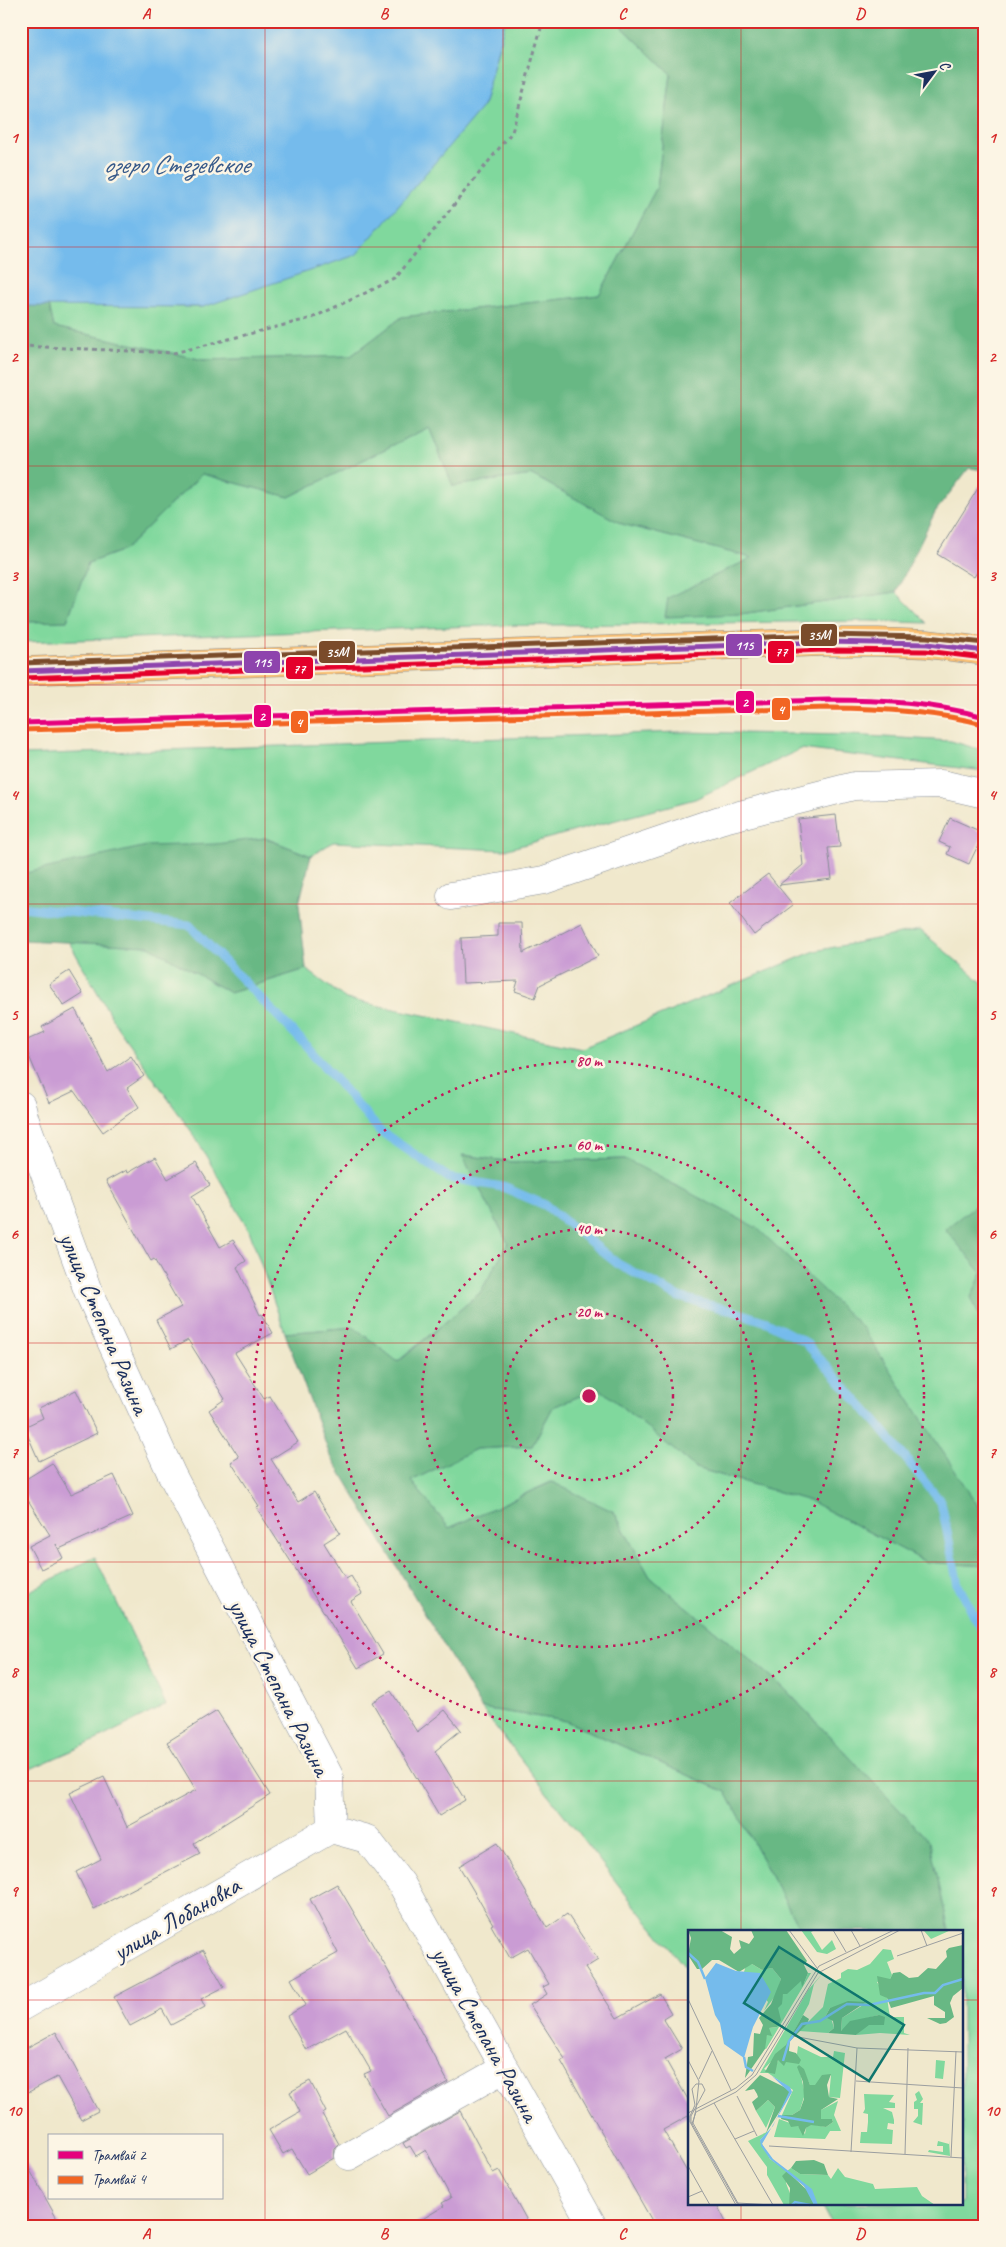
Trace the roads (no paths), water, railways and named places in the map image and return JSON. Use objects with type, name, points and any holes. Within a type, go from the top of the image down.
[{"type":"main road","points":[[21,671],[824,642],[927,644],[985,651]]},
{"type":"street","points":[[451,896],[544,880],[720,820],[854,786],[940,784],[985,794]]},
{"type":"street","name":"улица Степана Разина","points":[[21,1104],[25,1120],[88,1291],[172,1476],[329,1776],[331,1829],[367,1840],[401,1883],[593,2226]]},
{"type":"street","name":"улица Лобановка","points":[[21,2007],[331,1829]]},
{"type":"street","points":[[349,2156],[505,2068]]},
{"type":"water","name":"озеро Стезевское","points":[[21,21],[505,21],[483,106],[356,255],[203,307],[21,306]]},
{"type":"waterway","points":[[21,907],[189,925],[303,1042],[380,1131],[449,1178],[503,1187],[545,1205],[618,1264],[679,1297],[767,1322],[805,1342],[877,1423],[941,1502],[958,1585],[981,1628],[985,1631]]},
{"type":"tram line","name":"2","points":[[21,723],[828,700],[907,703],[946,708],[985,717]]},
{"type":"tram line","name":"4","points":[[21,730],[828,708],[906,711],[945,716],[983,724]]}]
